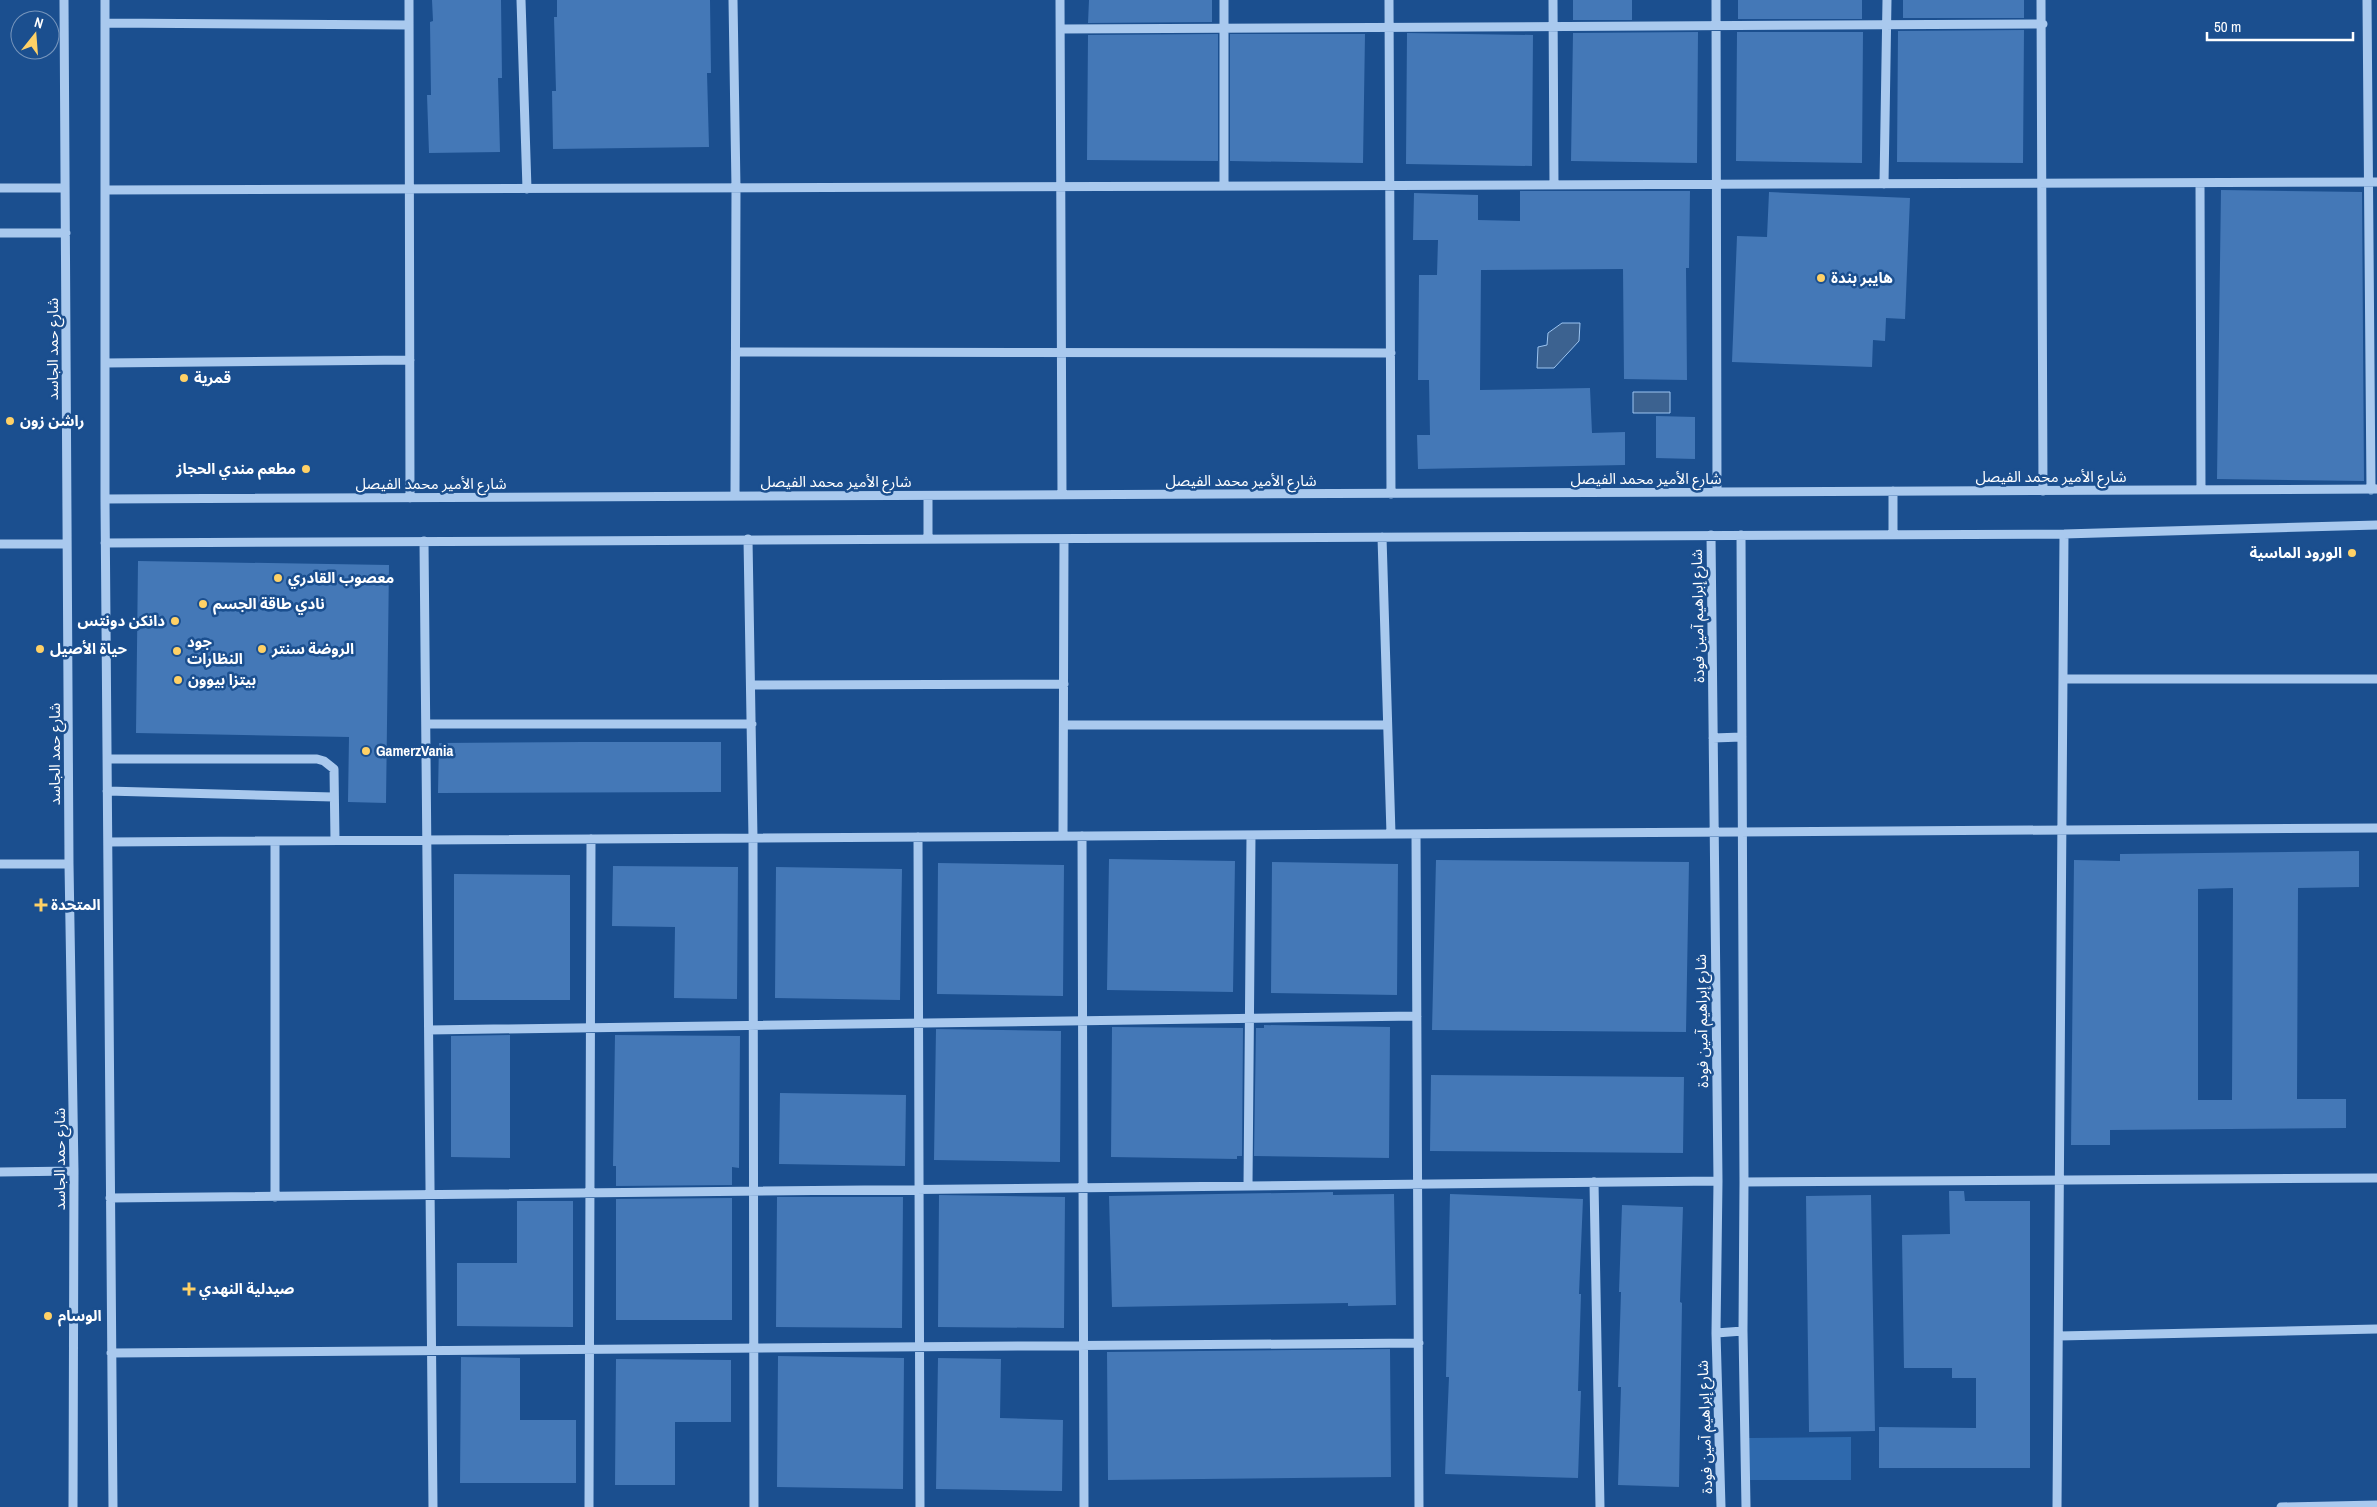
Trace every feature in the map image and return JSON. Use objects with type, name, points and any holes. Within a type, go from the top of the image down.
[{"type":"street","name":"شارع حمد الجاسد","points":[[64,0],[69,864],[74,1171],[72,1507]]},
{"type":"street","points":[[105,0],[105,543],[113,1507]]},
{"type":"street","points":[[409,0],[410,498]]},
{"type":"street","points":[[521,0],[527,189]]},
{"type":"street","points":[[733,0],[736,188],[735,496]]},
{"type":"street","points":[[1060,0],[1062,495]]},
{"type":"street","points":[[1224,0],[1224,186]]},
{"type":"street","points":[[1389,0],[1391,494]]},
{"type":"street","points":[[1553,0],[1554,185]]},
{"type":"street","points":[[1716,0],[1717,492]]},
{"type":"street","points":[[1884,184],[1887,0]]},
{"type":"street","points":[[2042,0],[2043,491]]},
{"type":"street","points":[[2367,0],[2373,182],[2374,490]]},
{"type":"street","points":[[105,23],[409,25]]},
{"type":"street","points":[[1061,29],[2043,24]]},
{"type":"street","points":[[105,190],[2373,182]]},
{"type":"street","points":[[2200,184],[2201,490]]},
{"type":"street","points":[[0,188],[65,188]]},
{"type":"street","points":[[0,233],[66,233]]},
{"type":"street","points":[[736,352],[1391,352]]},
{"type":"street","points":[[105,363],[410,360]]},
{"type":"street","name":"شارع الأمير محمد الفيصل","points":[[105,499],[2374,490]]},
{"type":"street","points":[[1892,535],[1893,492]]},
{"type":"street","points":[[928,496],[928,539]]},
{"type":"street","points":[[105,543],[2064,534],[2377,525]]},
{"type":"street","points":[[2057,1507],[2064,534]]},
{"type":"street","points":[[1741,535],[1743,1331],[1746,1507]]},
{"type":"street","name":"شارع إبراهيم آمين فودة","points":[[1711,536],[1718,1181],[1716,1333],[1721,1507]]},
{"type":"street","points":[[1382,537],[1391,834]]},
{"type":"street","points":[[1063,836],[1064,538]]},
{"type":"street","points":[[748,539],[754,838],[754,1507]]},
{"type":"street","points":[[424,541],[433,1507]]},
{"type":"street","points":[[0,544],[67,544]]},
{"type":"street","points":[[2062,679],[2377,679]]},
{"type":"street","points":[[751,685],[1064,684]]},
{"type":"street","points":[[426,724],[752,724]]},
{"type":"street","points":[[1064,725],[1387,726]]},
{"type":"street","points":[[1713,738],[1742,737]]},
{"type":"street","points":[[107,759],[317,759],[324,761],[334,769],[335,840]]},
{"type":"street","points":[[107,791],[334,797]]},
{"type":"street","points":[[108,842],[2377,828]]},
{"type":"street","points":[[1416,834],[1419,1507]]},
{"type":"street","points":[[1248,1186],[1251,835]]},
{"type":"street","points":[[1082,836],[1084,1507]]},
{"type":"street","points":[[918,837],[920,1507]]},
{"type":"street","points":[[589,1507],[591,839]]},
{"type":"street","points":[[275,841],[275,1197]]},
{"type":"street","points":[[0,864],[69,864]]},
{"type":"street","points":[[428,1030],[1417,1016]]},
{"type":"street","points":[[0,1172],[74,1171]]},
{"type":"street","points":[[1744,1182],[2377,1178]]},
{"type":"street","points":[[110,1198],[1718,1181]]},
{"type":"street","points":[[1594,1182],[1600,1507]]},
{"type":"street","points":[[2059,1336],[2377,1329]]},
{"type":"street","points":[[1716,1333],[1743,1331]]},
{"type":"street","points":[[111,1353],[1418,1343]]},
{"type":"street","points":[[2281,1507],[2377,1505]]},
{"type":"shaded area","points":[[1562,323],[1580,323],[1579,341],[1554,368],[1537,368],[1538,347],[1547,345],[1548,333]]},
{"type":"shaded area","points":[[1633,392],[1670,392],[1670,413],[1633,413]]},
{"type":"shaded area","points":[[1851,1437],[1851,1480],[1748,1480],[1748,1438]]},
{"type":"building","points":[[432,0],[501,0],[502,78],[498,78],[500,152],[429,153],[427,95],[431,95],[430,22],[433,21]]},
{"type":"building","points":[[557,0],[710,0],[711,73],[707,73],[709,147],[553,149],[552,91],[556,91],[554,17],[557,17]]},
{"type":"building","points":[[1089,0],[1212,0],[1212,22],[1088,23]]},
{"type":"building","points":[[1573,0],[1632,0],[1632,20],[1573,20]]},
{"type":"building","points":[[1738,0],[1862,0],[1862,19],[1738,19]]},
{"type":"building","points":[[1903,0],[2024,0],[2024,18],[1903,18]]},
{"type":"building","points":[[2024,30],[2023,163],[1897,162],[1898,31]]},
{"type":"building","points":[[1698,32],[1697,163],[1571,161],[1573,33]]},
{"type":"building","points":[[1737,32],[1863,32],[1862,163],[1736,161]]},
{"type":"building","points":[[1407,33],[1533,35],[1532,166],[1406,164]]},
{"type":"building","points":[[1218,34],[1218,161],[1087,160],[1088,35]]},
{"type":"building","points":[[1230,34],[1365,34],[1363,163],[1230,161]]},
{"type":"building","points":[[2221,190],[2362,192],[2364,481],[2217,479]]},
{"type":"building","points":[[1520,191],[1690,191],[1689,268],[1686,268],[1687,380],[1624,379],[1623,269],[1481,270],[1480,390],[1590,388],[1592,433],[1625,432],[1625,465],[1418,469],[1417,435],[1430,435],[1429,380],[1418,380],[1419,275],[1437,275],[1438,240],[1413,240],[1414,193],[1478,195],[1478,220],[1520,221]]},
{"type":"building","name":"هايبر بندة","points":[[1769,192],[1910,198],[1905,319],[1886,318],[1885,341],[1873,340],[1872,367],[1732,362],[1737,236],[1767,237]]},
{"type":"building","points":[[1656,416],[1695,417],[1695,459],[1656,458]]},
{"type":"building","name":"الروضة سنتر","points":[[138,561],[389,565],[386,803],[348,802],[349,737],[136,733]]},
{"type":"building","points":[[721,742],[721,792],[438,793],[439,743]]},
{"type":"building","points":[[2359,851],[2359,887],[2298,888],[2297,1099],[2346,1099],[2346,1128],[2110,1130],[2110,1145],[2071,1145],[2074,860],[2120,861],[2120,854]],"holes":[[[2233,888],[2232,1100],[2198,1100],[2198,889]]]},
{"type":"building","points":[[1109,859],[1235,861],[1233,992],[1107,990]]},
{"type":"building","points":[[1436,860],[1689,862],[1686,1032],[1432,1030]]},
{"type":"building","points":[[1272,862],[1398,864],[1397,995],[1271,993]]},
{"type":"building","points":[[938,863],[1064,865],[1063,996],[937,994]]},
{"type":"building","points":[[613,866],[738,867],[737,999],[674,998],[675,927],[612,926]]},
{"type":"building","points":[[776,867],[902,869],[900,1000],[775,998]]},
{"type":"building","points":[[454,874],[570,875],[570,1000],[454,1000]]},
{"type":"building","points":[[1264,1025],[1390,1027],[1389,1158],[1254,1156],[1256,1028],[1264,1028]]},
{"type":"building","points":[[1112,1027],[1243,1028],[1242,1156],[1237,1156],[1237,1159],[1111,1157]]},
{"type":"building","points":[[936,1029],[1061,1031],[1060,1162],[934,1160]]},
{"type":"building","points":[[510,1035],[510,1158],[451,1157],[451,1036]]},
{"type":"building","points":[[615,1035],[740,1036],[739,1168],[732,1167],[732,1185],[616,1186],[616,1166],[613,1166]]},
{"type":"building","points":[[1431,1075],[1684,1077],[1683,1153],[1430,1151]]},
{"type":"building","points":[[780,1093],[906,1095],[905,1166],[779,1164]]},
{"type":"building","points":[[1949,1191],[1964,1191],[1965,1201],[2030,1201],[2030,1468],[1879,1468],[1879,1427],[1976,1428],[1976,1378],[1952,1378],[1952,1368],[1904,1368],[1902,1235],[1950,1234]]},
{"type":"building","points":[[1333,1192],[1333,1195],[1394,1194],[1396,1305],[1348,1306],[1348,1303],[1112,1307],[1109,1196]]},
{"type":"building","points":[[1450,1194],[1583,1199],[1579,1294],[1581,1294],[1578,1391],[1581,1391],[1578,1478],[1445,1474],[1449,1377],[1446,1377]]},
{"type":"building","points":[[939,1195],[1065,1197],[1064,1328],[938,1327]]},
{"type":"building","points":[[1871,1195],[1875,1431],[1809,1432],[1806,1196]]},
{"type":"building","points":[[777,1197],[903,1197],[902,1328],[776,1327]]},
{"type":"building","points":[[732,1198],[732,1320],[616,1320],[616,1199]]},
{"type":"building","points":[[517,1201],[573,1201],[573,1327],[457,1326],[457,1263],[517,1263]]},
{"type":"building","points":[[1622,1205],[1683,1207],[1680,1302],[1682,1303],[1679,1487],[1618,1485],[1621,1387],[1618,1387],[1621,1292],[1619,1292]]},
{"type":"building","points":[[1390,1349],[1391,1477],[1108,1480],[1107,1352]]},
{"type":"building","points":[[778,1356],[904,1358],[903,1489],[777,1487]]},
{"type":"building","points":[[461,1357],[520,1358],[520,1420],[576,1420],[576,1483],[460,1483]]},
{"type":"building","points":[[938,1358],[1001,1359],[1000,1418],[1063,1420],[1062,1491],[936,1489]]},
{"type":"building","points":[[616,1359],[731,1360],[731,1422],[675,1422],[675,1485],[615,1485]]},
{"type":"place","name":"هايبر بندة","points":[[1821,278]]},
{"type":"place","name":"قمرية","points":[[184,378]]},
{"type":"place","name":"راشن زون","points":[[10,421]]},
{"type":"place","name":"مطعم مندي الحجاز","points":[[306,469]]},
{"type":"place","name":"الورود الماسية","points":[[2352,553]]},
{"type":"place","name":"معصوب القادري","points":[[278,578]]},
{"type":"place","name":"نادي طاقة الجسم","points":[[203,604]]},
{"type":"place","name":"دانكن دونتس","points":[[175,621]]},
{"type":"place","name":"حياة الأصيل","points":[[40,649]]},
{"type":"place","name":"الروضة سنتر","points":[[262,649]]},
{"type":"place","name":"جود النظارات","points":[[177,651]]},
{"type":"place","name":"بيتزا بيوون","points":[[178,680]]},
{"type":"place","name":"GamerzVania","points":[[366,751]]},
{"type":"place","name":"المتحدة","points":[[41,905]]},
{"type":"place","name":"صيدلية النهدي","points":[[189,1289]]},
{"type":"place","name":"الوسام","points":[[48,1316]]}]
